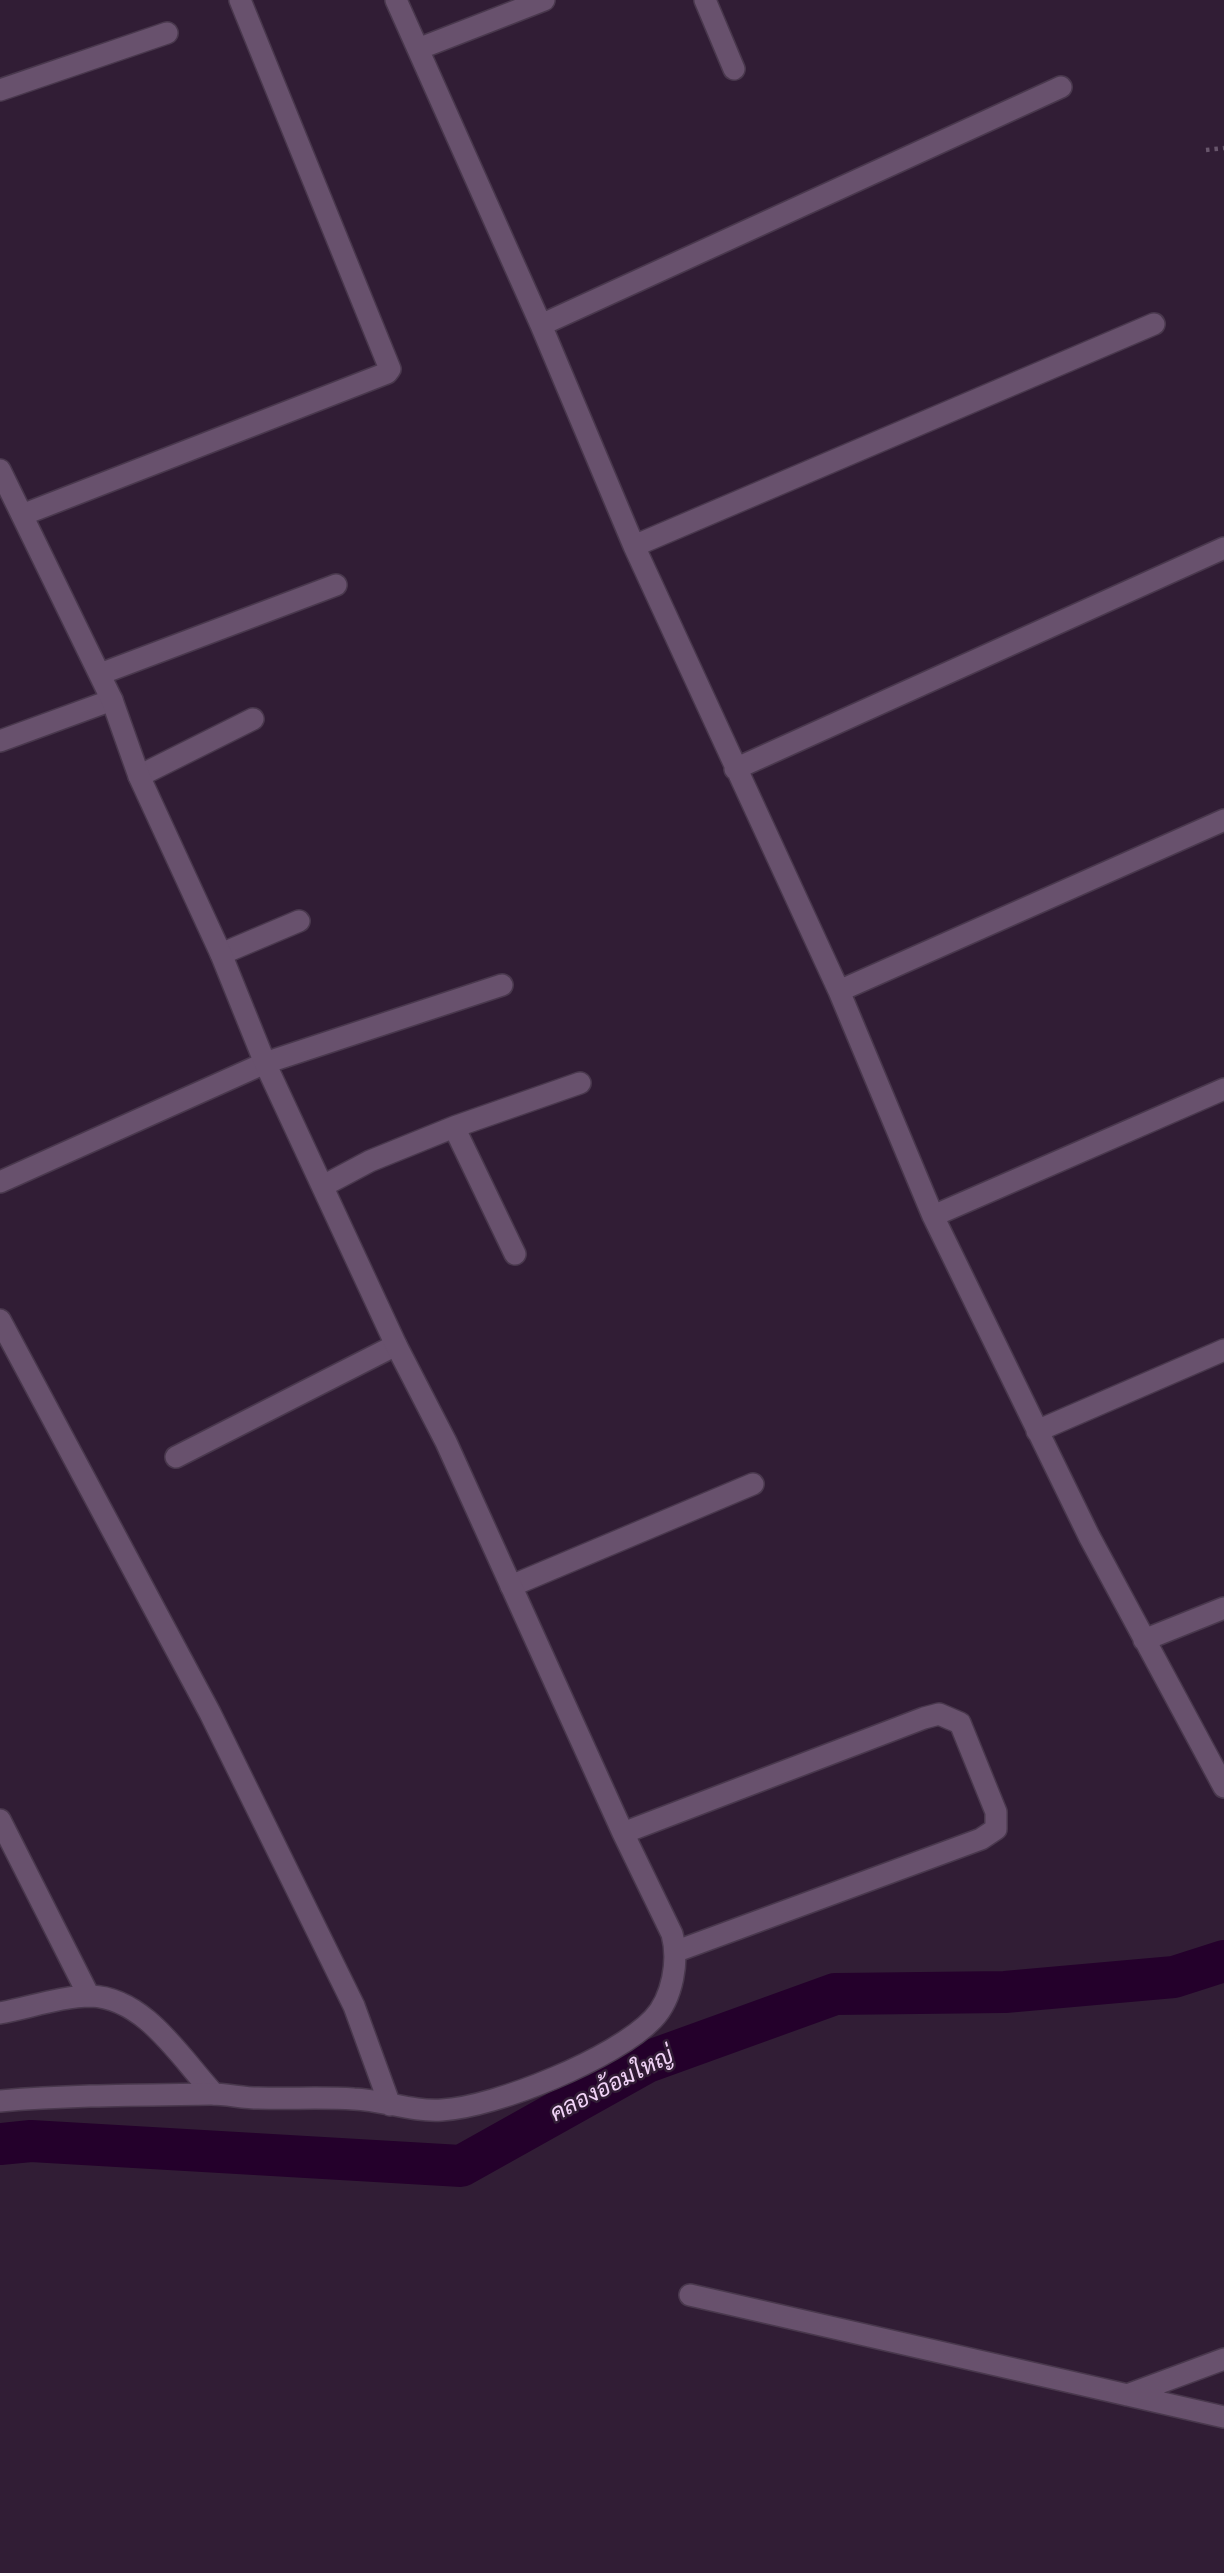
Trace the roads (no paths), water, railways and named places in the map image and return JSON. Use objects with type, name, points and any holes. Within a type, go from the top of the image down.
[{"type":"street","points":[[22,515],[387,373],[390,369],[240,0]]},
{"type":"street","points":[[396,0],[541,325],[634,546],[839,991],[933,1216],[1037,1431],[1144,1640],[1224,1787]]},
{"type":"street","points":[[418,49],[544,0]]},
{"type":"street","points":[[705,0],[734,69]]},
{"type":"street","points":[[0,90],[167,33]]},
{"type":"street","points":[[541,325],[1061,87]]},
{"type":"street","points":[[634,546],[1154,324]]},
{"type":"street","points":[[0,470],[112,699],[139,776],[221,954],[265,1063],[396,1345],[446,1442],[623,1833],[672,1934],[677,1951],[671,1983],[654,2018],[595,2057],[551,2079],[488,2101],[444,2110],[410,2110],[356,2099],[257,2098],[214,2094],[55,2096],[0,2101]]},
{"type":"street","points":[[735,769],[1224,548]]},
{"type":"street","points":[[100,674],[336,585]]},
{"type":"street","points":[[0,741],[112,699]]},
{"type":"street","points":[[139,776],[253,719]]},
{"type":"street","points":[[839,991],[1224,820]]},
{"type":"street","points":[[221,954],[299,921]]},
{"type":"street","points":[[0,1182],[265,1063],[502,985]]},
{"type":"street","points":[[323,1186],[370,1161],[454,1127],[580,1083]]},
{"type":"street","points":[[933,1216],[1224,1089]]},
{"type":"street","points":[[454,1127],[514,1254]]},
{"type":"street","points":[[0,1320],[216,1725],[354,2006],[390,2105]]},
{"type":"street","points":[[176,1457],[396,1345]]},
{"type":"street","points":[[1037,1431],[1224,1350]]},
{"type":"street","points":[[511,1586],[753,1484]]},
{"type":"street","points":[[1144,1640],[1224,1608]]},
{"type":"street","points":[[623,1833],[924,1718],[939,1714],[960,1723],[996,1812],[996,1829],[981,1839],[677,1951]]},
{"type":"street","points":[[0,1820],[89,1996]]},
{"type":"street","points":[[0,2013],[89,1996],[120,2000],[152,2025],[214,2094]]},
{"type":"street","points":[[690,2294],[1224,2417]]},
{"type":"street","points":[[1127,2395],[1224,2358]]},
{"type":"waterway","name":"คลองอ้อมใหญ่","points":[[0,2144],[31,2141],[461,2166],[647,2062],[835,1994],[1005,1992],[1174,1977],[1224,1961]]}]
